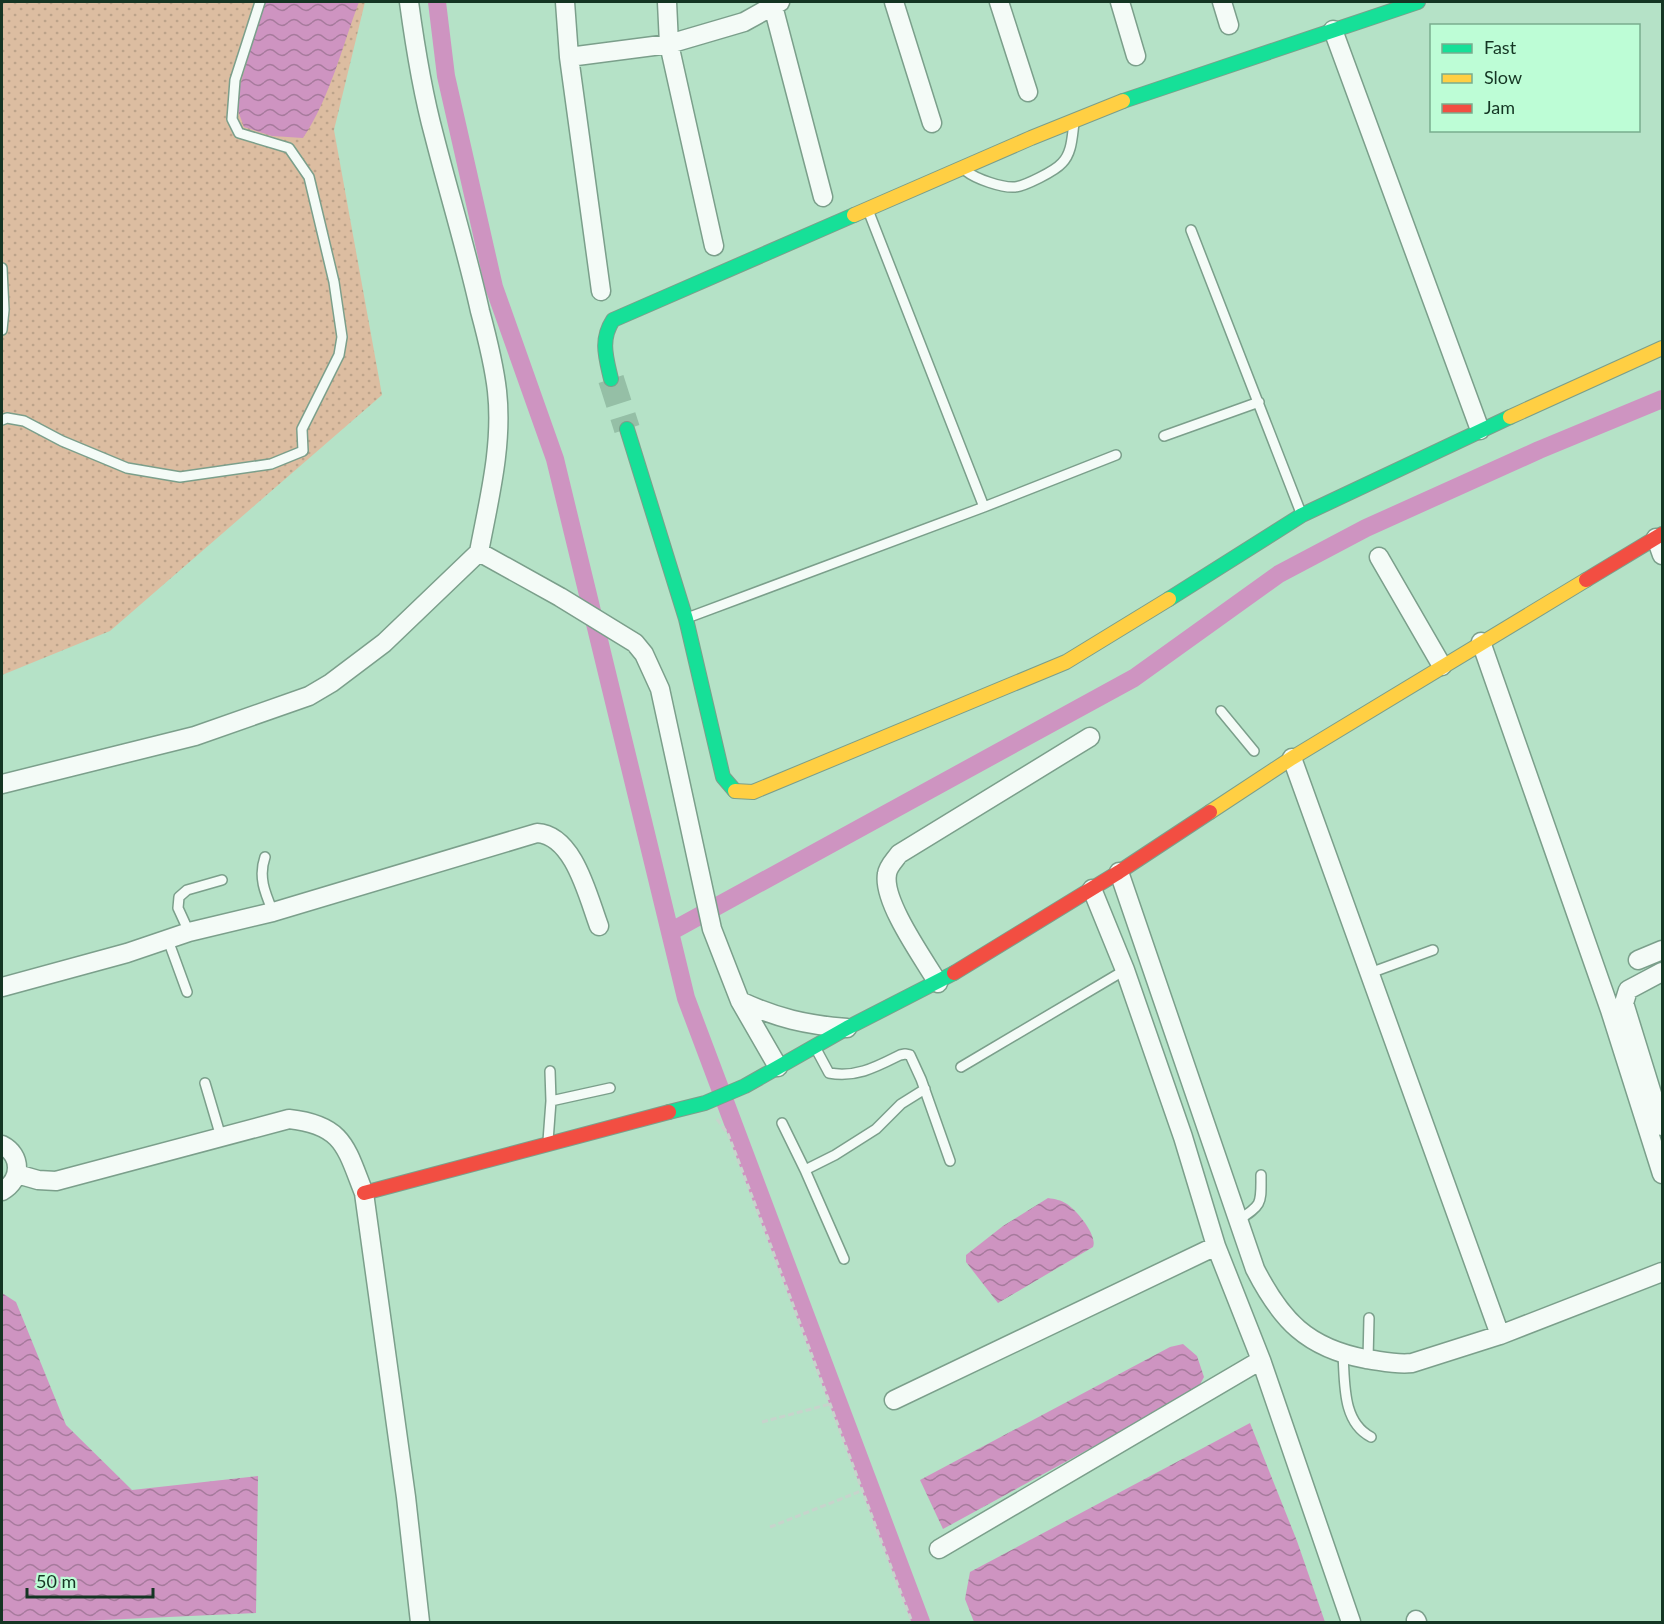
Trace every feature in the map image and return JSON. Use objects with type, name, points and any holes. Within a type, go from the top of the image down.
[{"type":"street","points":[[3,782],[195,736],[309,696],[331,683],[384,643],[479,552],[499,439],[497,391],[468,259],[433,133],[417,57],[409,2]]},
{"type":"street","points":[[565,2],[569,57],[602,291]]},
{"type":"street","points":[[667,2],[669,44],[714,246]]},
{"type":"street","points":[[894,2],[932,123]]},
{"type":"street","points":[[999,2],[1028,92]]},
{"type":"street","points":[[1120,2],[1136,56]]},
{"type":"street","points":[[1222,2],[1229,25]]},
{"type":"street","points":[[611,379],[602,341],[606,328],[613,320],[867,208],[1075,121],[1134,98],[1418,2]]},
{"type":"street","points":[[569,57],[669,44],[744,22],[775,3],[823,197]]},
{"type":"street","points":[[1333,30],[1480,430]]},
{"type":"street","points":[[627,429],[686,619],[723,777],[735,791],[753,792],[1066,662],[1302,515],[1480,430],[1662,348]]},
{"type":"street","points":[[364,1193],[705,1103],[745,1086],[847,1028],[938,983],[1119,872],[1267,771],[1659,536],[1662,555]]},
{"type":"street","points":[[479,552],[560,597],[635,643],[644,654],[660,689],[712,929],[740,1001],[777,1067]]},
{"type":"street","points":[[1379,557],[1442,666]]},
{"type":"street","points":[[1481,642],[1610,1010],[1662,1174]]},
{"type":"street","points":[[938,983],[901,922],[886,887],[888,869],[899,854],[1090,737]]},
{"type":"street","points":[[1292,758],[1500,1335]]},
{"type":"street","points":[[2,987],[189,932],[273,912],[537,833],[545,833],[566,848],[575,862],[599,926]]},
{"type":"street","points":[[1119,872],[1255,1269],[1269,1297],[1287,1319],[1306,1336],[1323,1347],[1343,1355],[1399,1364],[1412,1363],[1500,1335],[1662,1272]]},
{"type":"street","points":[[1092,888],[1125,970],[1183,1137],[1216,1246],[1261,1360],[1351,1623]]},
{"type":"street","points":[[1638,960],[1662,950]]},
{"type":"street","points":[[1662,972],[1628,990],[1624,1003],[1662,1126]]},
{"type":"street","points":[[740,1001],[790,1021],[847,1028]]},
{"type":"street","points":[[17,1174],[38,1180],[56,1181],[289,1119],[309,1121],[336,1134],[346,1149],[364,1193],[406,1497],[420,1623]]},
{"type":"street","points":[[2,1145],[15,1157],[17,1174],[14,1181],[2,1191]]},
{"type":"street","points":[[894,1400],[1216,1246]]},
{"type":"street","points":[[939,1549],[1261,1360]]},
{"type":"lane","points":[[2,420],[7,418],[24,421],[62,441],[127,468],[180,477],[271,465],[303,451],[302,429],[339,355],[342,336],[334,282],[309,177],[289,148],[239,133],[232,119],[235,80],[260,2]]},
{"type":"lane","points":[[961,168],[972,176],[1016,187],[1062,164],[1071,148],[1075,121]]},
{"type":"lane","points":[[867,208],[984,507]]},
{"type":"lane","points":[[1191,230],[1302,515]]},
{"type":"lane","points":[[2,268],[4,310],[2,330]]},
{"type":"lane","points":[[1164,436],[1259,402]]},
{"type":"lane","points":[[686,619],[1116,455]]},
{"type":"lane","points":[[1221,711],[1254,751]]},
{"type":"lane","points":[[265,857],[262,884],[273,912]]},
{"type":"lane","points":[[189,932],[178,908],[179,897],[187,890],[222,880]]},
{"type":"lane","points":[[168,940],[187,992]]},
{"type":"lane","points":[[1370,973],[1433,950]]},
{"type":"lane","points":[[961,1067],[1125,970]]},
{"type":"lane","points":[[814,1046],[829,1073],[836,1074],[863,1072],[900,1055],[910,1055],[925,1089],[950,1161]]},
{"type":"lane","points":[[549,1144],[550,1071]]},
{"type":"lane","points":[[205,1083],[221,1137]]},
{"type":"lane","points":[[551,1101],[610,1088]]},
{"type":"lane","points":[[805,1170],[835,1155],[876,1129],[901,1104],[925,1089]]},
{"type":"lane","points":[[782,1123],[844,1259]]},
{"type":"lane","points":[[1238,1220],[1253,1211],[1261,1202],[1262,1175]]},
{"type":"lane","points":[[1368,1359],[1369,1318]]},
{"type":"lane","points":[[1343,1355],[1345,1389],[1354,1423],[1371,1437]]},
{"type":"path","points":[[705,1103],[728,1134],[912,1623]]},
{"type":"path","points":[[762,1422],[830,1404]]},
{"type":"path","points":[[770,1527],[861,1491]]},
{"type":"shaded area","points":[[2,2],[365,2],[334,130],[382,395],[110,631],[2,675]]},
{"type":"water","points":[[264,2],[359,2],[321,106],[303,138],[272,136],[244,127],[235,103]]},
{"type":"water","points":[[1048,1198],[1067,1204],[1076,1212],[1092,1236],[1093,1247],[998,1303],[966,1262],[966,1255],[1003,1226]]},
{"type":"water","points":[[2,1293],[16,1302],[66,1425],[132,1490],[258,1476],[256,1613],[60,1622],[2,1622]]},
{"type":"water","points":[[1183,1344],[1197,1356],[1204,1377],[1197,1390],[943,1529],[920,1480],[1170,1347]]},
{"type":"water","points":[[1250,1423],[1297,1541],[1325,1622],[974,1622],[965,1599],[970,1572]]},
{"type":"waterway","points":[[437,2],[446,76],[494,287],[555,459],[686,998],[921,1622]]},
{"type":"waterway","points":[[670,932],[1134,678],[1279,574],[1366,528],[1539,450],[1662,399]]},
{"type":"tunnel","points":[[611,379],[627,429]]},
{"type":"traffic: fast","points":[[1123,101],[1418,2]]},
{"type":"traffic: fast","points":[[611,379],[605,342],[613,320],[854,215]]},
{"type":"traffic: fast","points":[[1169,599],[1302,515],[1510,417]]},
{"type":"traffic: fast","points":[[627,429],[686,619],[723,777],[735,791]]},
{"type":"traffic: fast","points":[[669,1112],[705,1103],[745,1086],[847,1028],[954,973]]},
{"type":"traffic: slow","points":[[854,215],[1031,138],[1123,101]]},
{"type":"traffic: slow","points":[[1510,417],[1662,348]]},
{"type":"traffic: slow","points":[[1210,812],[1292,758],[1586,580]]},
{"type":"traffic: slow","points":[[735,791],[753,792],[1066,662],[1169,599]]},
{"type":"traffic: jam","points":[[1586,580],[1662,534]]},
{"type":"traffic: jam","points":[[954,973],[1119,872],[1210,812]]},
{"type":"traffic: jam","points":[[364,1193],[669,1112]]}]
